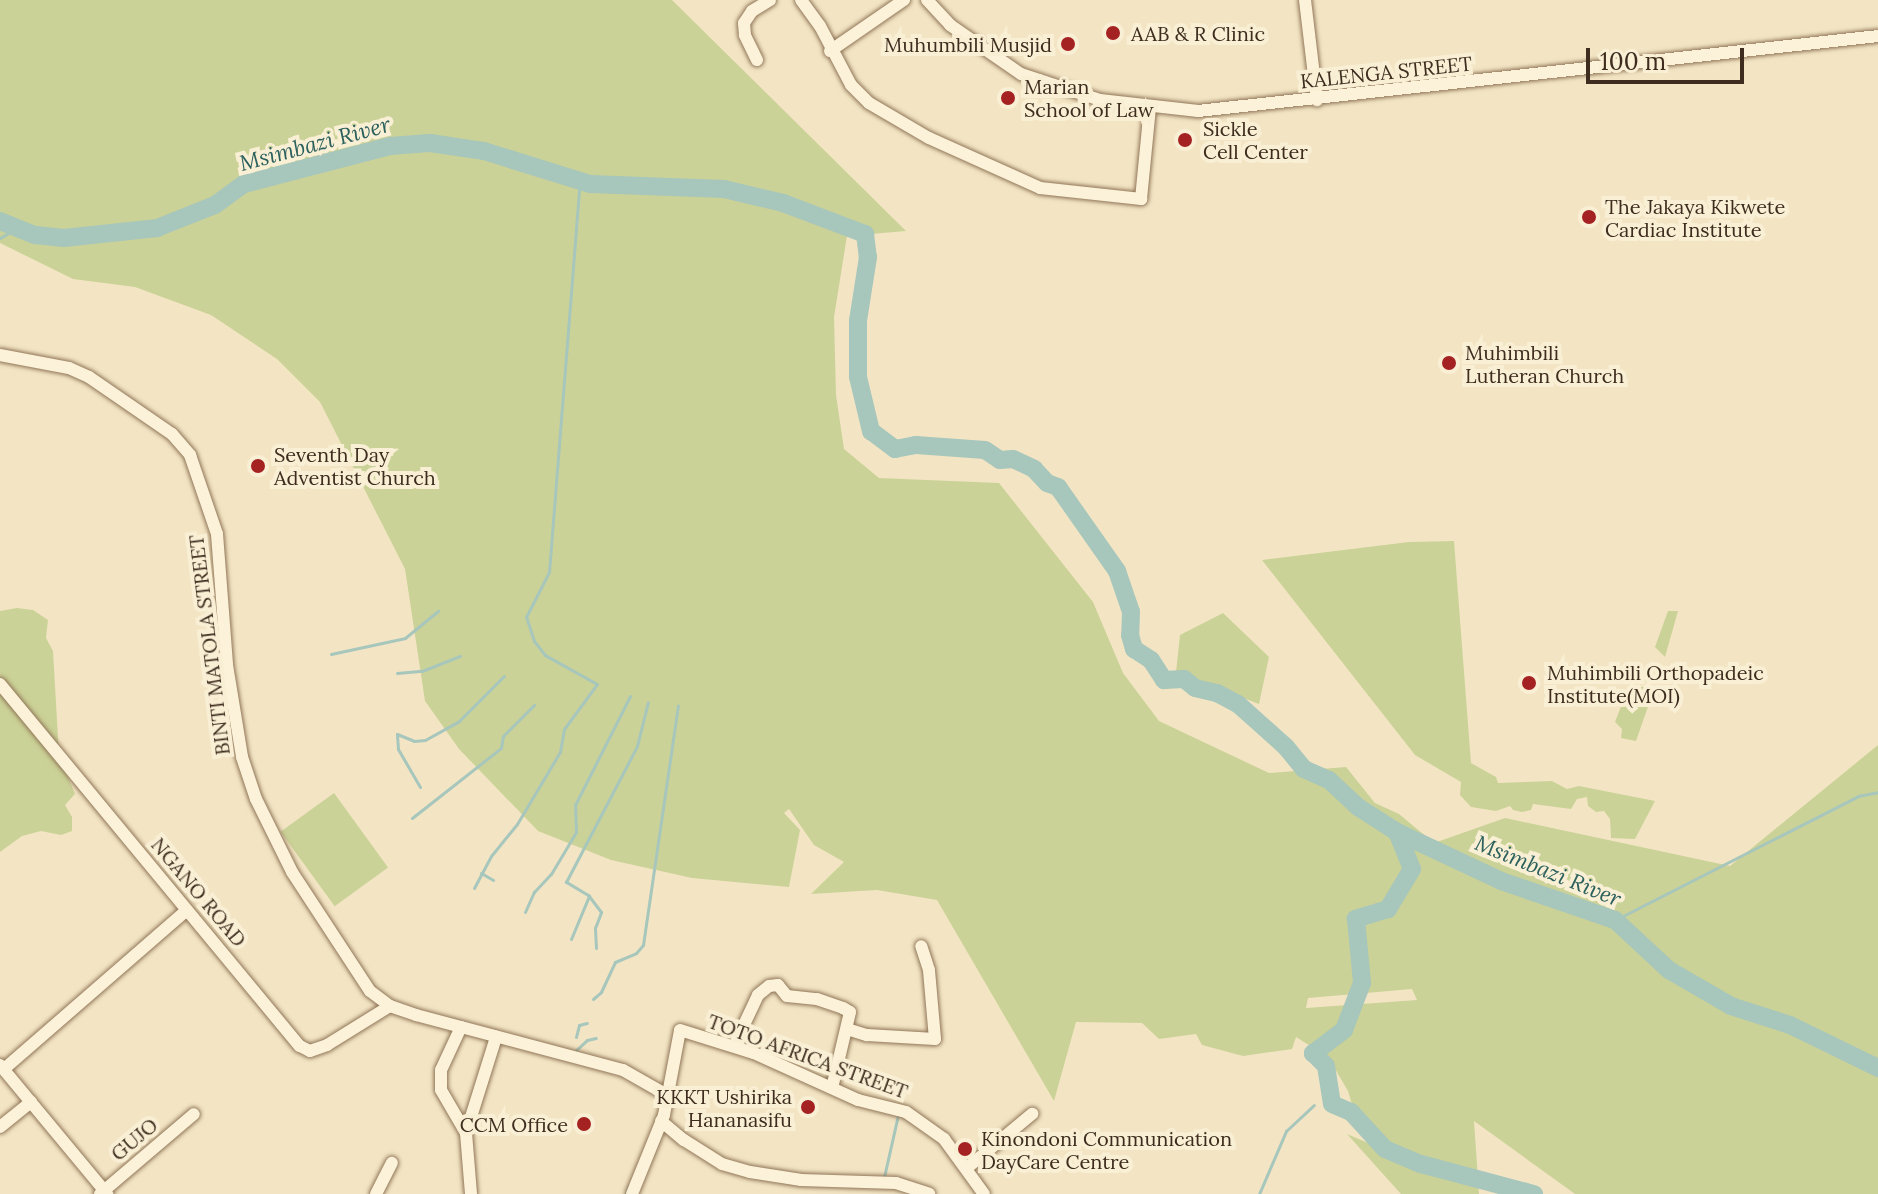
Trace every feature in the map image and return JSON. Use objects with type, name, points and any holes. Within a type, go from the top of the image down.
[{"type":"street","points":[[757,60],[745,35],[744,23],[752,11],[770,0]]},
{"type":"street","points":[[801,0],[820,26],[830,51],[851,85],[869,103],[929,138],[1040,188],[1141,199],[1150,108]]},
{"type":"street","points":[[830,51],[865,23],[904,0]]},
{"type":"street","name":"KALENGA STREET","points":[[927,0],[950,25],[1021,74],[1100,100],[1198,111],[1878,36]]},
{"type":"street","points":[[1305,0],[1317,100]]},
{"type":"street","name":"BINTI MATOLA STREET","points":[[0,355],[69,368],[89,377],[172,434],[190,455],[217,534],[233,713],[242,757],[256,799],[292,872],[370,991],[390,1006],[609,1065],[640,1078],[667,1095]]},
{"type":"street","name":"NGANO ROAD","points":[[0,684],[305,1050],[327,1045],[390,1006]]},
{"type":"street","points":[[103,1193],[2,1067],[187,910]]},
{"type":"street","points":[[847,1029],[867,1035],[935,1039],[929,970],[921,946]]},
{"type":"street","points":[[734,1046],[758,995],[774,984],[787,996],[817,999],[850,1012],[832,1088]]},
{"type":"street","points":[[461,1027],[441,1070],[441,1090],[466,1133]]},
{"type":"street","name":"TOTO AFRICA STREET","points":[[667,1095],[680,1030],[734,1046],[858,1100],[906,1112],[944,1139],[984,1194]]},
{"type":"street","points":[[472,1194],[466,1133],[496,1037]]},
{"type":"street","points":[[632,1194],[661,1121],[667,1095]]},
{"type":"street","points":[[0,1127],[31,1102]]},
{"type":"street","name":"GUJO","points":[[103,1193],[194,1114]]},
{"type":"street","points":[[967,1168],[1032,1114]]},
{"type":"street","points":[[661,1121],[722,1164],[801,1180],[873,1189],[896,1183],[929,1194]]},
{"type":"street","points":[[376,1194],[392,1163]]},
{"type":"green space","points":[[0,0],[672,0],[906,231],[847,236],[834,317],[836,395],[844,449],[879,478],[999,483],[1093,602],[1123,673],[1159,721],[1269,773],[1346,767],[1375,803],[1399,814],[1434,843],[1505,818],[1730,866],[1878,745],[1878,1194],[1575,1194],[1474,1121],[1479,1194],[1401,1194],[1347,1134],[1375,1146],[1360,1131],[1348,1091],[1328,1057],[1296,1037],[1292,1049],[1243,1056],[1202,1045],[1196,1034],[1159,1039],[1142,1023],[1076,1022],[1054,1101],[937,900],[877,890],[811,894],[844,862],[814,845],[789,809],[784,813],[800,830],[789,887],[692,878],[611,860],[538,831],[459,749],[425,701],[405,569],[320,402],[277,359],[211,315],[135,287],[73,279],[0,243]],"holes":[[[1412,989],[1417,1000],[1306,1008],[1308,998]]]},
{"type":"green space","points":[[1454,541],[1471,763],[1496,777],[1498,783],[1552,781],[1567,789],[1579,786],[1655,801],[1635,839],[1611,838],[1610,819],[1604,811],[1596,812],[1588,806],[1587,797],[1577,799],[1571,809],[1533,804],[1531,810],[1522,812],[1510,806],[1496,811],[1471,807],[1460,795],[1461,782],[1415,755],[1262,560],[1409,542]]},
{"type":"green space","points":[[17,608],[33,610],[48,620],[46,638],[53,651],[59,755],[75,794],[65,805],[72,817],[72,831],[61,835],[41,831],[22,836],[0,852],[0,611]]},
{"type":"green space","points":[[1668,611],[1678,611],[1665,657],[1655,647]]},
{"type":"green space","points":[[1223,613],[1269,657],[1259,704],[1176,672],[1180,635]]},
{"type":"green space","points":[[1639,687],[1646,687],[1652,693],[1636,741],[1621,738],[1622,729],[1615,722],[1623,701],[1634,705],[1640,695]]},
{"type":"green space","points":[[334,793],[388,867],[335,906],[281,832]]},
{"type":"waterway","name":"Msimbazi River","points":[[0,221],[35,235],[64,238],[157,228],[215,205],[244,184],[390,146],[430,143],[484,151],[590,184],[724,189],[783,203],[865,234],[868,257],[858,321],[858,377],[871,431],[895,449],[916,445],[985,450],[1000,460],[1013,459],[1034,469],[1047,483],[1058,487],[1117,571],[1131,612],[1130,635],[1134,649],[1151,660],[1164,680],[1184,679],[1195,688],[1217,693],[1238,704],[1286,747],[1304,769],[1329,780],[1358,807],[1397,832],[1501,881],[1615,920],[1669,970],[1731,1006],[1790,1025],[1878,1068]]},
{"type":"waterway","points":[[474,888],[491,856],[517,824],[560,752],[564,729],[597,684],[545,655],[534,641],[526,617],[549,572],[580,181]]},
{"type":"waterway","points":[[0,238],[12,231],[10,226]]},
{"type":"waterway","points":[[331,654],[405,638],[438,611]]},
{"type":"waterway","points":[[397,673],[422,671],[460,656]]},
{"type":"waterway","points":[[420,787],[398,749],[397,734],[414,741],[425,740],[458,722],[504,676]]},
{"type":"waterway","points":[[525,912],[534,892],[551,874],[576,832],[575,805],[630,696]]},
{"type":"waterway","points":[[596,948],[595,928],[601,912],[588,895],[566,882],[637,746],[648,702]]},
{"type":"waterway","points":[[412,818],[501,748],[503,736],[534,705]]},
{"type":"waterway","points":[[593,999],[601,992],[615,962],[636,953],[643,945],[678,706]]},
{"type":"waterway","points":[[1615,920],[1858,796],[1878,792]]},
{"type":"waterway","points":[[1397,832],[1412,869],[1388,909],[1356,919],[1362,983],[1344,1030],[1313,1053],[1326,1066],[1332,1104],[1351,1112],[1385,1149],[1421,1164],[1534,1194]]},
{"type":"waterway","points":[[481,873],[493,880]]},
{"type":"waterway","points":[[571,939],[589,896]]},
{"type":"waterway","points":[[576,1037],[579,1025],[587,1023]]},
{"type":"waterway","points":[[573,1053],[587,1040],[596,1038]]},
{"type":"waterway","points":[[1259,1194],[1286,1131],[1314,1105]]},
{"type":"waterway","points":[[884,1177],[898,1115]]},
{"type":"waterway","points":[[626,1194],[629,1185]]},
{"type":"place","name":"AAB & R Clinic","points":[[1113,33]]},
{"type":"place","name":"Muhumbili Musjid","points":[[1068,44]]},
{"type":"place","name":"Marian School of Law","points":[[1008,98]]},
{"type":"place","name":"Sickle Cell Center","points":[[1185,140]]},
{"type":"place","name":"The Jakaya Kikwete Cardiac Institute","points":[[1589,217]]},
{"type":"place","name":"Muhimbili Lutheran Church","points":[[1449,363]]},
{"type":"place","name":"Seventh Day Adventist Church","points":[[258,466]]},
{"type":"place","name":"Muhimbili Orthopadeic Institute(MOI)","points":[[1529,683]]},
{"type":"place","name":"KKKT Ushirika Hananasifu","points":[[808,1107]]},
{"type":"place","name":"CCM Office","points":[[584,1124]]},
{"type":"place","name":"Kinondoni Communication DayCare Centre","points":[[965,1149]]}]
